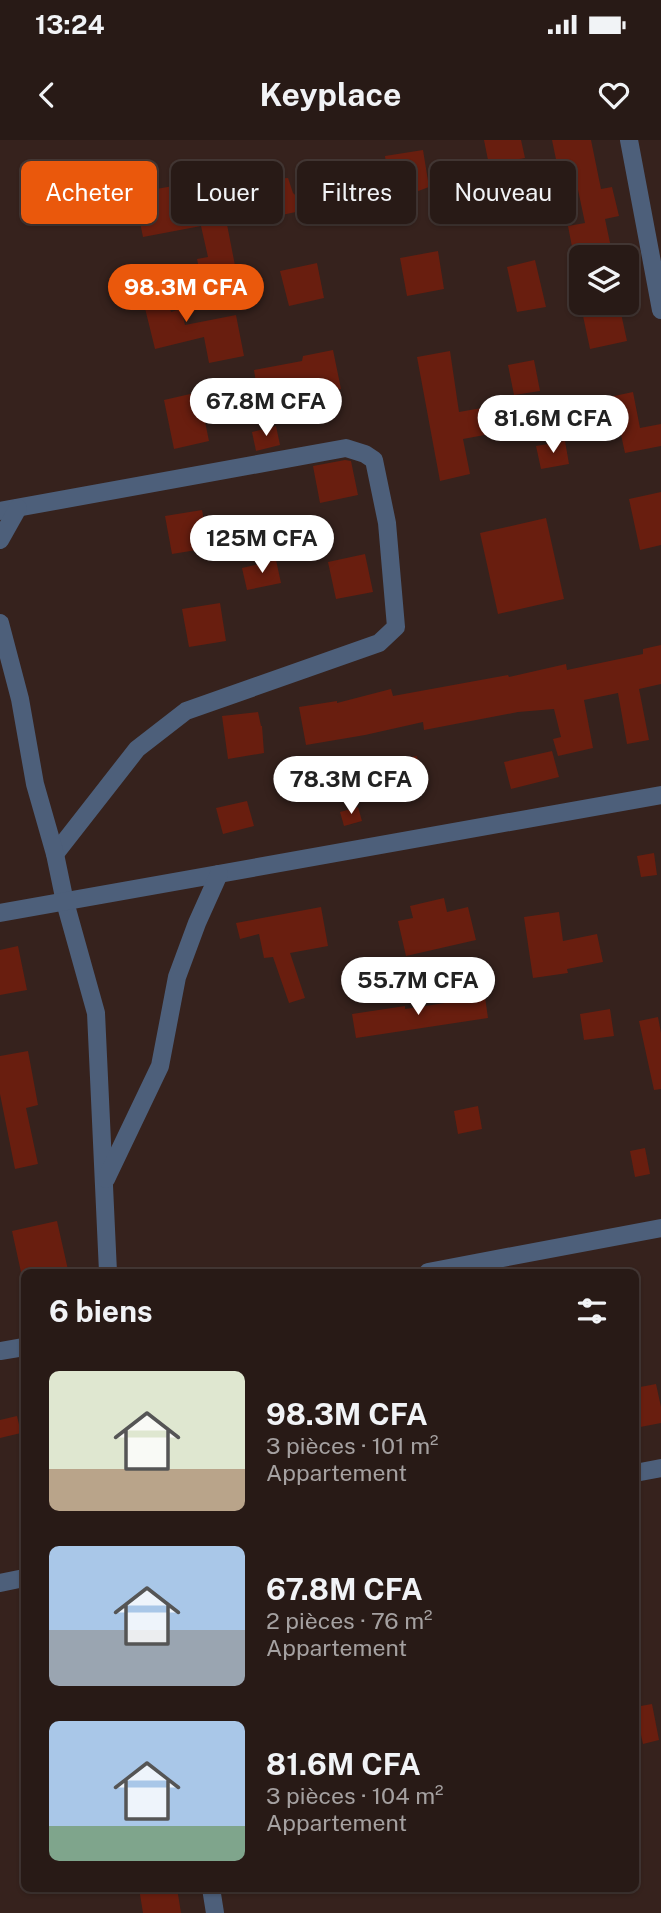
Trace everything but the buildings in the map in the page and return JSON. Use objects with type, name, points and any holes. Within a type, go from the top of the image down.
[{"type":"street","points":[[629,140],[661,310]]},
{"type":"street","points":[[0,540],[9,510],[346,448],[374,460],[387,523],[396,627],[379,643],[186,711],[138,749],[55,854]]},
{"type":"street","points":[[0,623],[20,699],[34,784],[96,1013],[108,1269]]},
{"type":"street","points":[[0,914],[661,795]]},
{"type":"street","points":[[104,1182],[160,1066],[177,977],[219,874]]},
{"type":"street","points":[[444,1269],[661,1228]]},
{"type":"street","points":[[0,1351],[21,1348]]},
{"type":"street","points":[[639,1472],[661,1468]]},
{"type":"street","points":[[0,1583],[21,1579]]},
{"type":"street","points":[[212,1892],[215,1913]]}]
